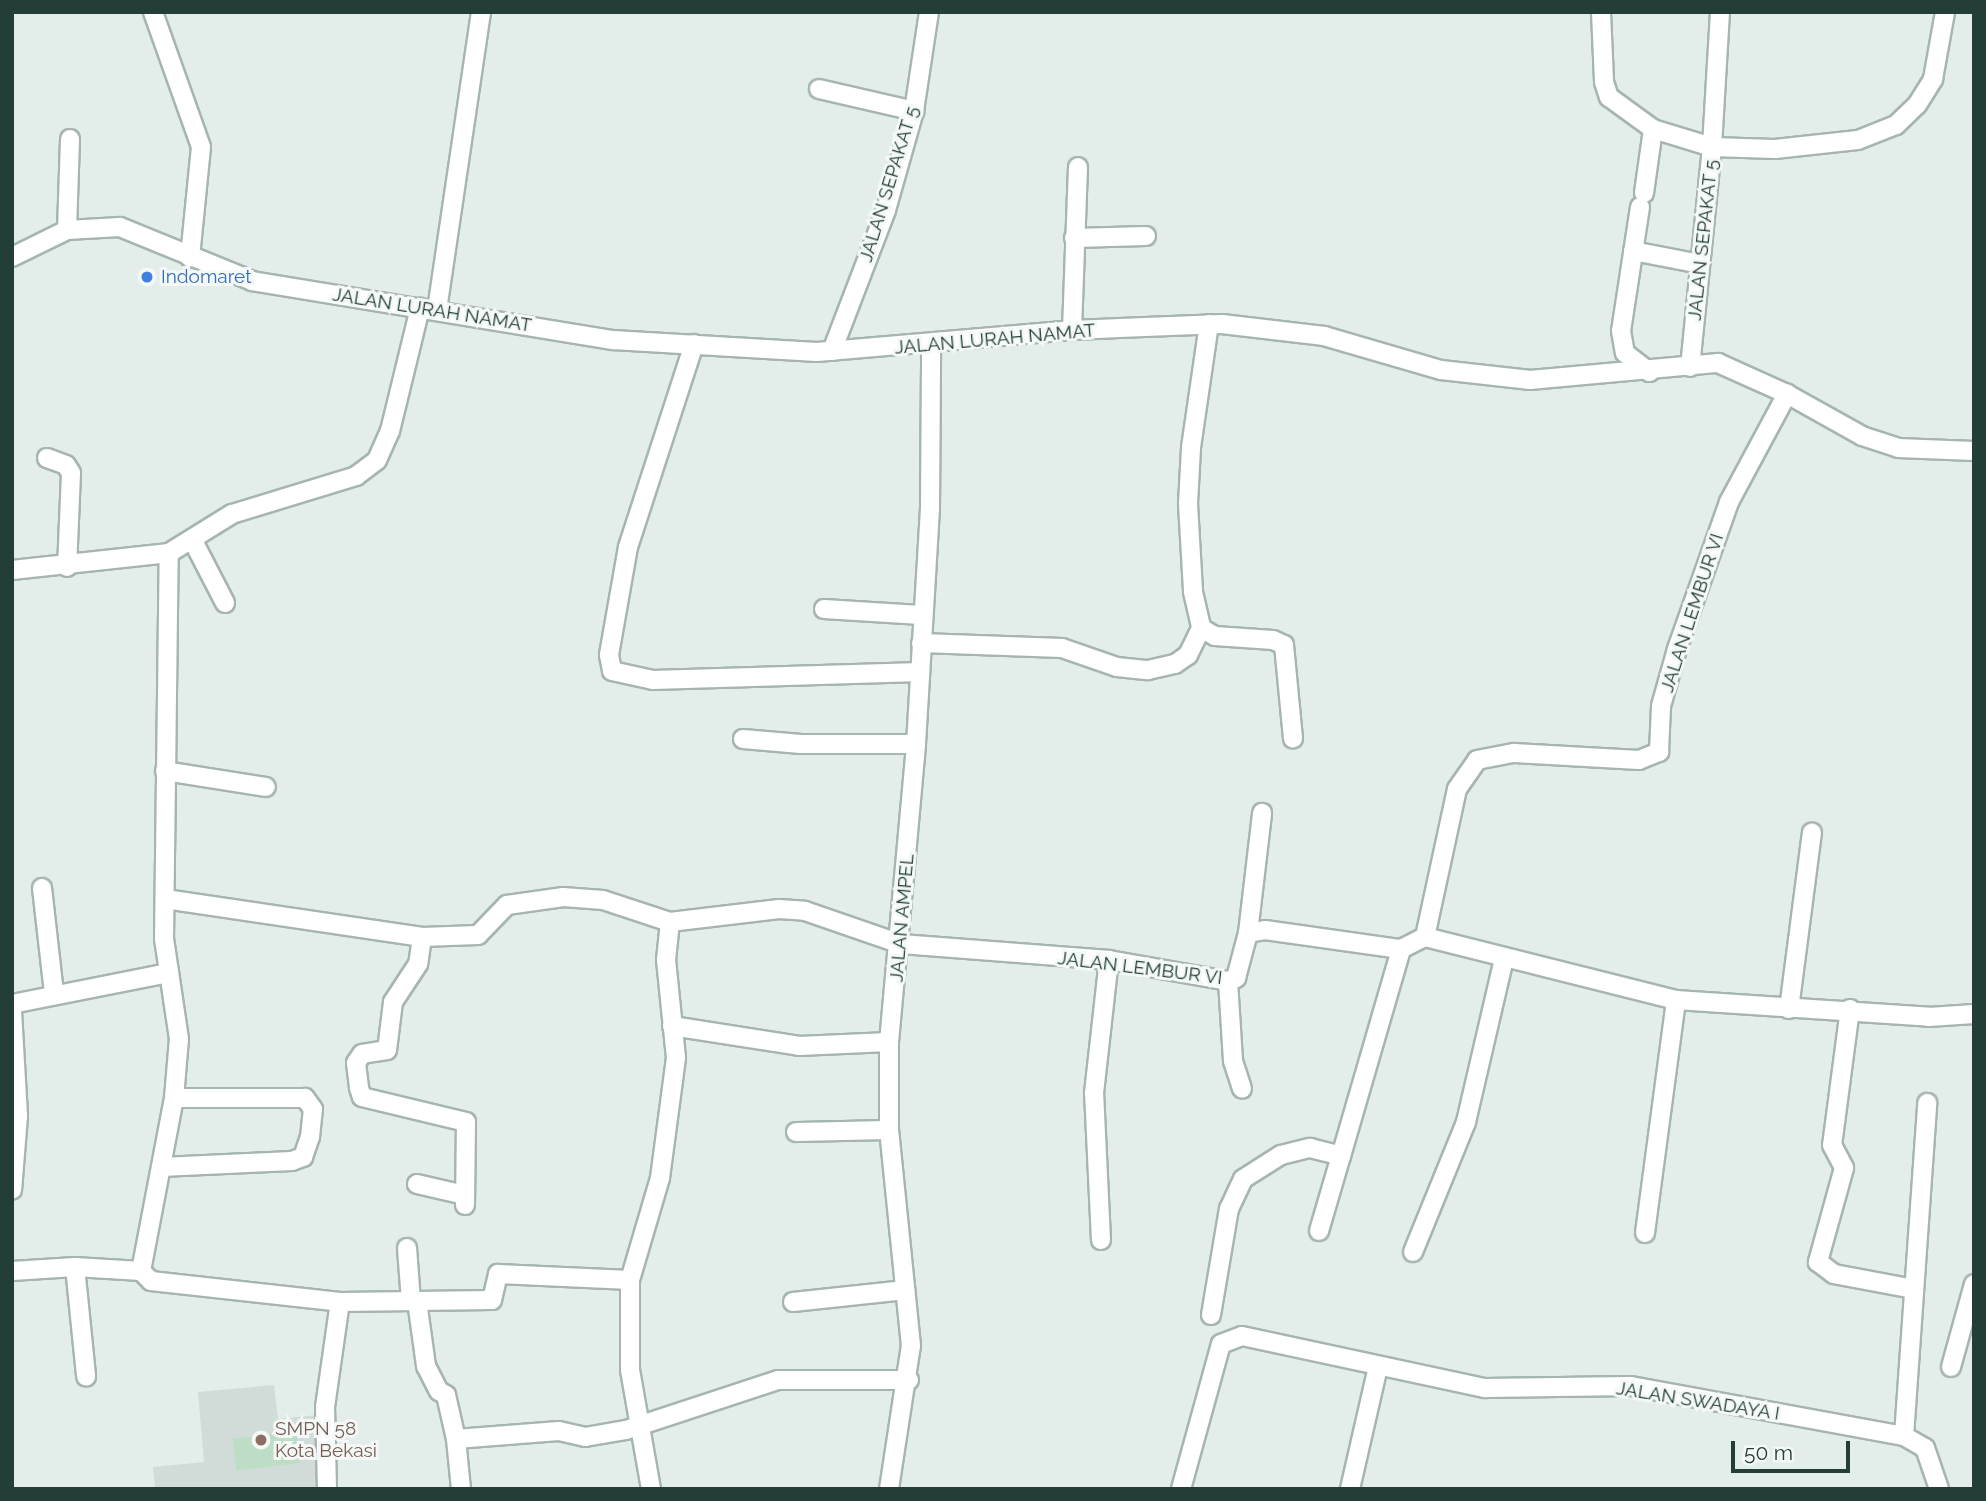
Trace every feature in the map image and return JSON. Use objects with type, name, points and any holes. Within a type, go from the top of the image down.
[{"type":"street","points":[[153,12],[201,147],[190,257]]},
{"type":"street","points":[[12,570],[67,567],[169,553],[232,514],[356,476],[377,460],[390,431],[429,309],[481,12]]},
{"type":"street","name":"JALAN SEPAKAT 5","points":[[832,351],[886,210],[914,111],[929,12]]},
{"type":"street","name":"JALAN SEPAKAT 5","points":[[1601,12],[1604,82],[1609,97],[1653,129],[1712,147],[1690,367]]},
{"type":"street","points":[[1720,12],[1712,147],[1775,149],[1858,139],[1896,125],[1917,105],[1933,79],[1945,12]]},
{"type":"street","points":[[819,89],[914,111]]},
{"type":"street","points":[[1649,372],[1625,353],[1623,342],[1633,251],[1653,129]]},
{"type":"street","points":[[67,230],[69,139]]},
{"type":"street","points":[[1072,330],[1078,167]]},
{"type":"street","name":"JALAN LURAH NAMAT","points":[[12,257],[67,230],[120,227],[252,281],[612,340],[832,351],[1072,330],[1209,324],[1324,336],[1441,370],[1530,380],[1649,372],[1718,363],[1787,394],[1862,436],[1898,448],[1974,451]]},
{"type":"street","points":[[1074,238],[1146,236]]},
{"type":"street","points":[[1633,251],[1690,262]]},
{"type":"street","points":[[921,643],[1062,648],[1117,667],[1148,670],[1175,664],[1188,655],[1201,628],[1193,592],[1188,504],[1191,448],[1209,324]]},
{"type":"street","points":[[694,344],[677,408],[634,522],[609,655],[612,671],[653,680],[920,672]]},
{"type":"street","name":"JALAN AMPEL","points":[[889,1489],[889,1467],[909,1380],[911,1346],[889,1130],[890,1042],[901,944],[916,744],[921,615],[930,507],[931,344]]},
{"type":"street","name":"JALAN LEMBUR VI","points":[[1425,937],[1457,789],[1477,760],[1514,753],[1639,760],[1659,752],[1661,706],[1677,649],[1729,502],[1787,394]]},
{"type":"street","points":[[47,458],[66,465],[71,473],[67,567]]},
{"type":"street","points":[[192,539],[225,603]]},
{"type":"street","points":[[141,1271],[174,1098],[179,1039],[169,973],[164,899],[169,553]]},
{"type":"street","points":[[824,609],[921,615]]},
{"type":"street","points":[[1201,628],[1215,636],[1273,640],[1284,645],[1293,739]]},
{"type":"street","points":[[743,739],[801,744],[916,744]]},
{"type":"street","points":[[164,771],[266,787]]},
{"type":"street","points":[[1262,813],[1248,933],[1265,930],[1401,949],[1425,937],[1504,959],[1676,1000],[1789,1009],[1850,1009],[1929,1017],[1974,1014]]},
{"type":"street","points":[[1789,1009],[1812,832]]},
{"type":"street","points":[[41,888],[54,993]]},
{"type":"street","points":[[164,899],[422,937],[478,935],[507,905],[563,897],[603,900],[670,922],[666,960],[677,1058],[660,1178],[630,1280],[630,1370],[642,1423],[652,1489]]},
{"type":"street","name":"JALAN LEMBUR VI","points":[[670,922],[779,909],[805,911],[901,944],[1109,960],[1228,981],[1237,978],[1248,933]]},
{"type":"street","points":[[417,1184],[465,1200],[466,1122],[362,1097],[356,1063],[362,1054],[387,1049],[393,1002],[418,964],[422,937]]},
{"type":"street","points":[[1318,1231],[1401,949]]},
{"type":"street","points":[[1413,1252],[1466,1122],[1504,959]]},
{"type":"street","points":[[1101,1240],[1094,1093],[1109,960]]},
{"type":"street","points":[[12,1004],[54,993],[169,973]]},
{"type":"street","points":[[1228,981],[1233,1061],[1242,1089]]},
{"type":"street","points":[[1645,1233],[1676,1000]]},
{"type":"street","points":[[1850,1009],[1832,1145],[1844,1168],[1818,1262],[1834,1274],[1914,1289]]},
{"type":"street","points":[[12,1012],[18,1116],[12,1190]]},
{"type":"street","points":[[672,1026],[799,1046],[890,1042]]},
{"type":"street","points":[[161,1167],[292,1161],[303,1157],[310,1137],[313,1109],[305,1098],[174,1098]]},
{"type":"street","points":[[1927,1103],[1904,1436],[1925,1448],[1939,1489]]},
{"type":"street","points":[[796,1132],[889,1130]]},
{"type":"street","points":[[1211,1315],[1229,1209],[1243,1179],[1281,1155],[1310,1148],[1341,1156]]},
{"type":"street","points":[[407,1248],[426,1366],[439,1391],[446,1395],[456,1439],[461,1489]]},
{"type":"street","points":[[12,1271],[75,1268],[141,1271],[151,1281],[340,1302],[492,1300],[498,1275],[630,1280]]},
{"type":"street","points":[[75,1268],[86,1376]]},
{"type":"street","points":[[1951,1367],[1974,1284]]},
{"type":"street","points":[[793,1302],[905,1290]]},
{"type":"street","points":[[327,1489],[325,1407],[340,1302]]},
{"type":"street","name":"JALAN SWADAYA I","points":[[1181,1489],[1221,1344],[1242,1336],[1343,1355],[1378,1367],[1441,1375],[1485,1388],[1631,1387],[1904,1436]]},
{"type":"street","points":[[1350,1489],[1378,1367]]},
{"type":"street","points":[[456,1439],[559,1431],[585,1437],[642,1423],[778,1380],[909,1380]]},
{"type":"shaded area","name":"SMPN 58 Kota Bekasi","points":[[274,1385],[278,1419],[317,1415],[324,1489],[155,1489],[153,1467],[204,1462],[198,1392]]},
{"type":"green space","points":[[296,1431],[300,1463],[236,1471],[232,1439]]},
{"type":"place","name":"Indomaret","points":[[147,277]]},
{"type":"place","name":"SMPN 58 Kota Bekasi","points":[[261,1440]]}]
